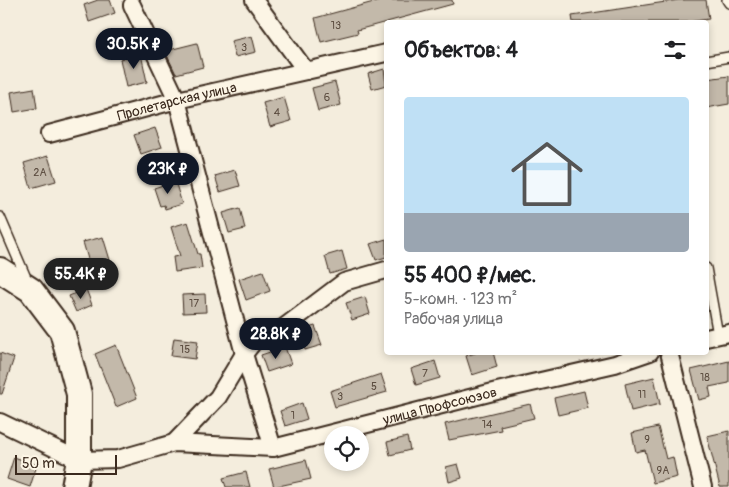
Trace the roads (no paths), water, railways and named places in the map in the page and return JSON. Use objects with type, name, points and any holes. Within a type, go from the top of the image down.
[{"type":"street","points":[[254,0],[306,71]]},
{"type":"street","points":[[132,6],[177,100],[244,354],[273,448]]},
{"type":"street","name":"Пролетарская улица","points":[[49,134],[177,100],[384,53]]},
{"type":"street","points":[[0,270],[31,290],[62,331],[79,394],[80,460],[74,487]]},
{"type":"street","points":[[174,443],[218,397],[254,340],[283,328],[344,282],[384,271]]},
{"type":"street","name":"улица Профсоюзов","points":[[80,460],[118,459],[174,443],[273,448],[497,391],[615,364],[641,355]]},
{"type":"street","points":[[670,355],[703,487]]},
{"type":"street","points":[[0,422],[80,460]]},
{"type":"lane","points":[[709,60],[729,57]]},
{"type":"lane","points":[[0,216],[31,290]]},
{"type":"lane","points":[[709,285],[718,335]]}]
